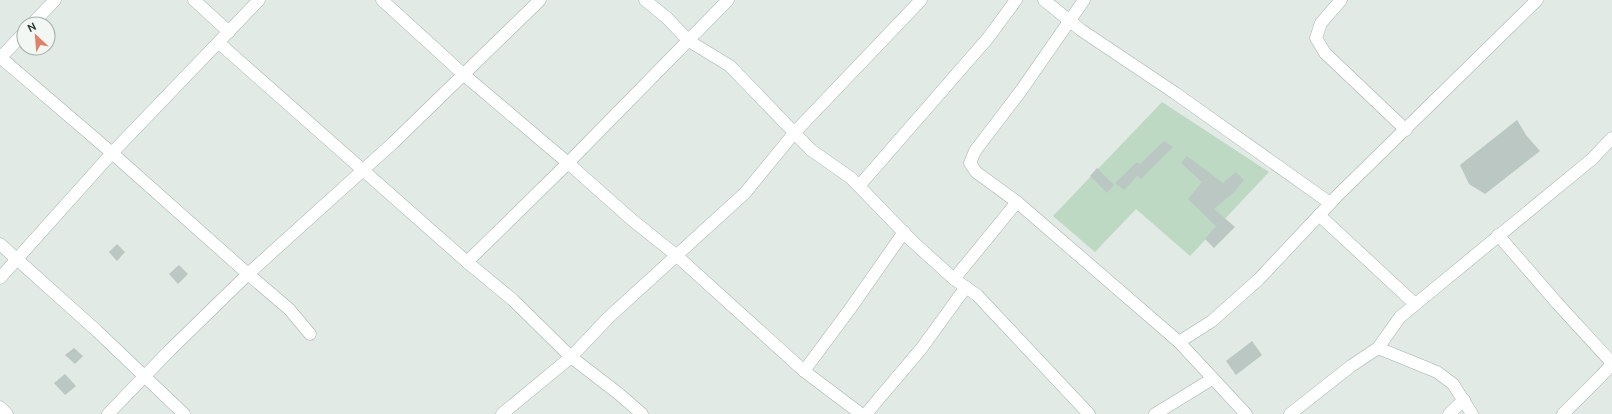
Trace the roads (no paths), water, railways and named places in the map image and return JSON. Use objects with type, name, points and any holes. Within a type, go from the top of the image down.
[{"type":"street","points":[[40,16],[55,0]]},
{"type":"street","points":[[194,0],[229,32]]},
{"type":"street","points":[[0,278],[112,152],[219,44],[260,0]]},
{"type":"street","points":[[382,0],[463,74],[568,163],[631,219],[677,256],[804,371],[861,414]]},
{"type":"street","points":[[108,414],[248,274],[393,143],[540,0]]},
{"type":"street","points":[[645,0],[667,18],[689,41],[730,66],[811,150],[851,178],[904,232],[954,279],[977,295],[1089,414]]},
{"type":"street","points":[[467,262],[568,163],[728,0]]},
{"type":"street","points":[[502,414],[571,357],[609,316],[677,256],[744,193],[795,132],[921,0]]},
{"type":"street","points":[[859,186],[988,38],[1016,0]]},
{"type":"street","points":[[1044,0],[1070,21],[1330,203]]},
{"type":"street","points":[[1084,0],[1020,92],[975,151],[970,163],[976,172],[1016,202],[1179,342],[1246,414]]},
{"type":"street","points":[[1340,0],[1321,23],[1316,38],[1325,53],[1406,130]]},
{"type":"street","points":[[1179,342],[1212,321],[1253,284],[1330,203],[1537,0]]},
{"type":"street","points":[[16,41],[0,57],[112,152],[248,274],[290,309],[310,334]]},
{"type":"street","points":[[219,44],[467,262],[513,300],[571,357],[642,414]]},
{"type":"street","points":[[1290,414],[1350,366],[1378,348],[1400,317],[1498,235],[1592,160],[1612,138]]},
{"type":"street","points":[[954,279],[1016,202]]},
{"type":"street","points":[[1319,215],[1415,304]]},
{"type":"street","points":[[804,371],[904,232]]},
{"type":"street","points":[[1498,235],[1612,363],[1563,414]]},
{"type":"street","points":[[0,244],[145,376],[184,414]]},
{"type":"street","points":[[866,414],[920,349],[966,287]]},
{"type":"street","points":[[1378,348],[1436,372],[1454,384],[1472,414]]},
{"type":"street","points":[[1155,414],[1212,379]]},
{"type":"street","points":[[1449,414],[1464,400]]},
{"type":"street","points":[[0,407],[7,414]]}]
